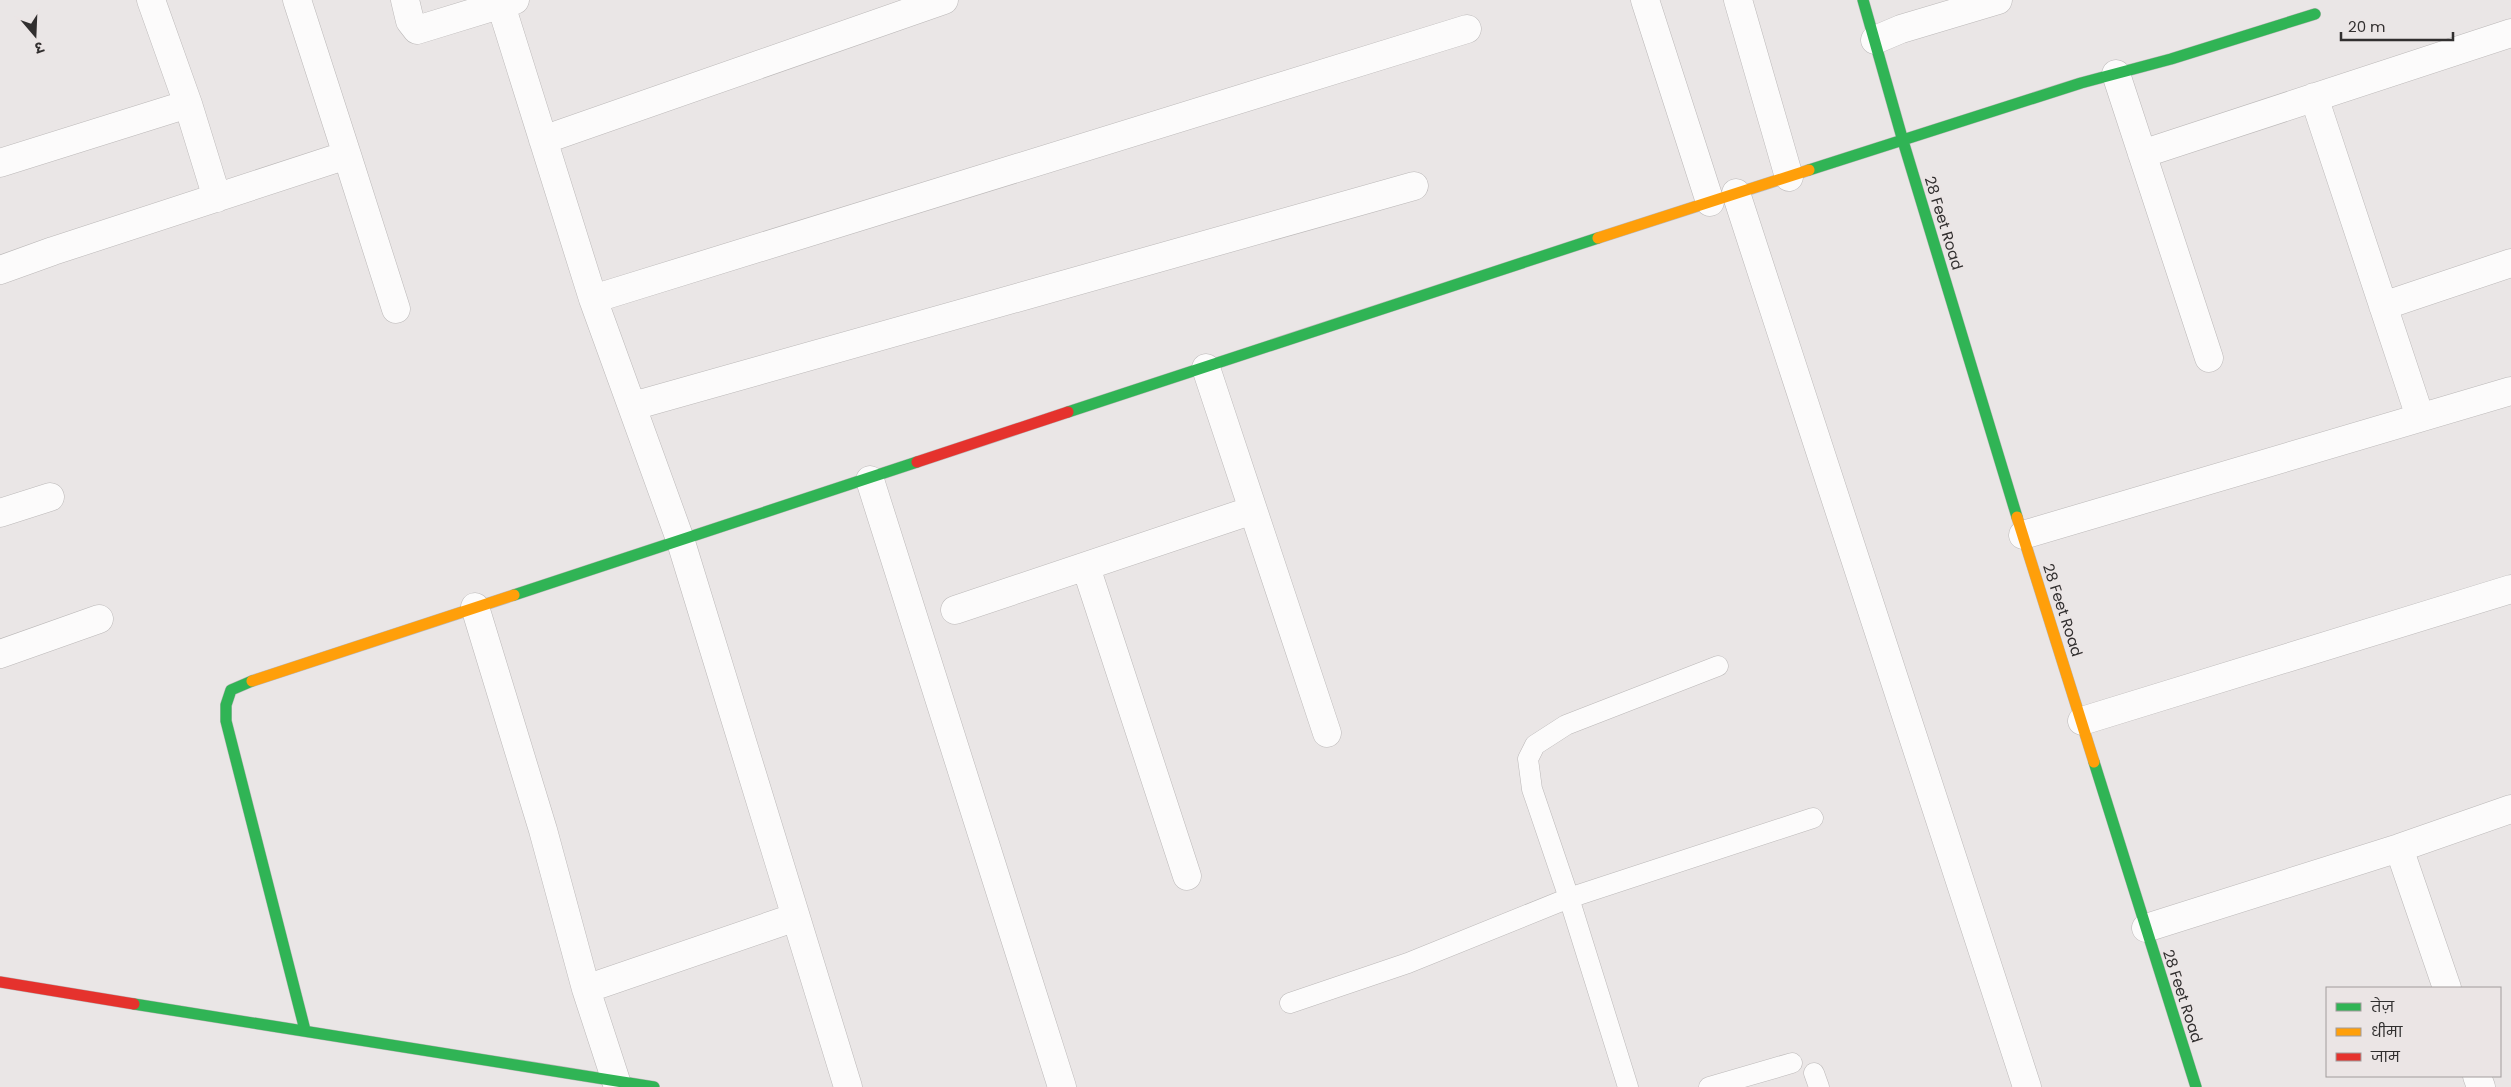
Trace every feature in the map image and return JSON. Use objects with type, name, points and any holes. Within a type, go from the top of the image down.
[{"type":"street","points":[[151,0],[188,104],[217,198]]},
{"type":"street","points":[[297,0],[396,309]]},
{"type":"street","points":[[405,0],[410,21],[418,30],[508,2],[542,140],[593,299],[634,406],[681,542],[848,1087]]},
{"type":"street","points":[[542,140],[944,0]]},
{"type":"street","points":[[1645,0],[1710,202]]},
{"type":"street","points":[[1738,0],[1789,177]]},
{"type":"street","name":"28 Feet Road","points":[[1863,0],[1903,141],[2023,535],[2196,1087]]},
{"type":"street","points":[[1875,40],[1901,29],[1998,0]]},
{"type":"street","points":[[305,1030],[226,721],[226,705],[231,690],[475,607],[870,480],[1736,193],[2315,14]]},
{"type":"street","points":[[593,299],[1467,30]]},
{"type":"street","points":[[2142,154],[2511,33]]},
{"type":"street","points":[[2116,74],[2209,358]]},
{"type":"street","points":[[2314,97],[2420,417]]},
{"type":"street","points":[[0,163],[188,104]]},
{"type":"street","points":[[0,270],[347,155]]},
{"type":"street","points":[[634,406],[1414,186]]},
{"type":"street","points":[[1736,193],[2027,1087]]},
{"type":"street","points":[[2383,306],[2511,263]]},
{"type":"street","points":[[1206,368],[1327,733]]},
{"type":"street","points":[[2023,535],[2511,391]]},
{"type":"street","points":[[870,480],[1062,1087]]},
{"type":"street","points":[[0,513],[50,497]]},
{"type":"street","points":[[955,610],[1253,510]]},
{"type":"street","points":[[1086,567],[1187,876]]},
{"type":"street","points":[[2082,721],[2511,589]]},
{"type":"street","points":[[475,607],[543,830],[586,989],[616,1081]]},
{"type":"street","points":[[0,654],[99,619]]},
{"type":"street","points":[[2146,928],[2399,848],[2511,809]]},
{"type":"street","points":[[2399,848],[2447,987]]},
{"type":"street","points":[[586,989],[796,917]]},
{"type":"street","points":[[0,982],[654,1087]]},
{"type":"lane","points":[[1628,1087],[1569,898],[1532,789],[1528,760],[1535,744],[1566,725],[1718,666]]},
{"type":"lane","points":[[1290,1003],[1408,963],[1569,898],[1813,818]]},
{"type":"lane","points":[[1709,1087],[1792,1063]]},
{"type":"traffic: fast","points":[[1863,0],[1903,141],[2017,517]]},
{"type":"traffic: fast","points":[[1809,170],[2081,83],[2171,59],[2315,14]]},
{"type":"traffic: fast","points":[[1068,412],[1598,238]]},
{"type":"traffic: fast","points":[[514,595],[917,462]]},
{"type":"traffic: fast","points":[[252,681],[231,690],[226,705],[226,721],[305,1030]]},
{"type":"traffic: fast","points":[[2094,762],[2196,1087]]},
{"type":"traffic: fast","points":[[134,1004],[654,1087]]},
{"type":"traffic: slow","points":[[1598,238],[1809,170]]},
{"type":"traffic: slow","points":[[2017,517],[2094,762]]},
{"type":"traffic: slow","points":[[252,681],[514,595]]},
{"type":"traffic: jam","points":[[917,462],[1068,412]]},
{"type":"traffic: jam","points":[[0,982],[134,1004]]}]
